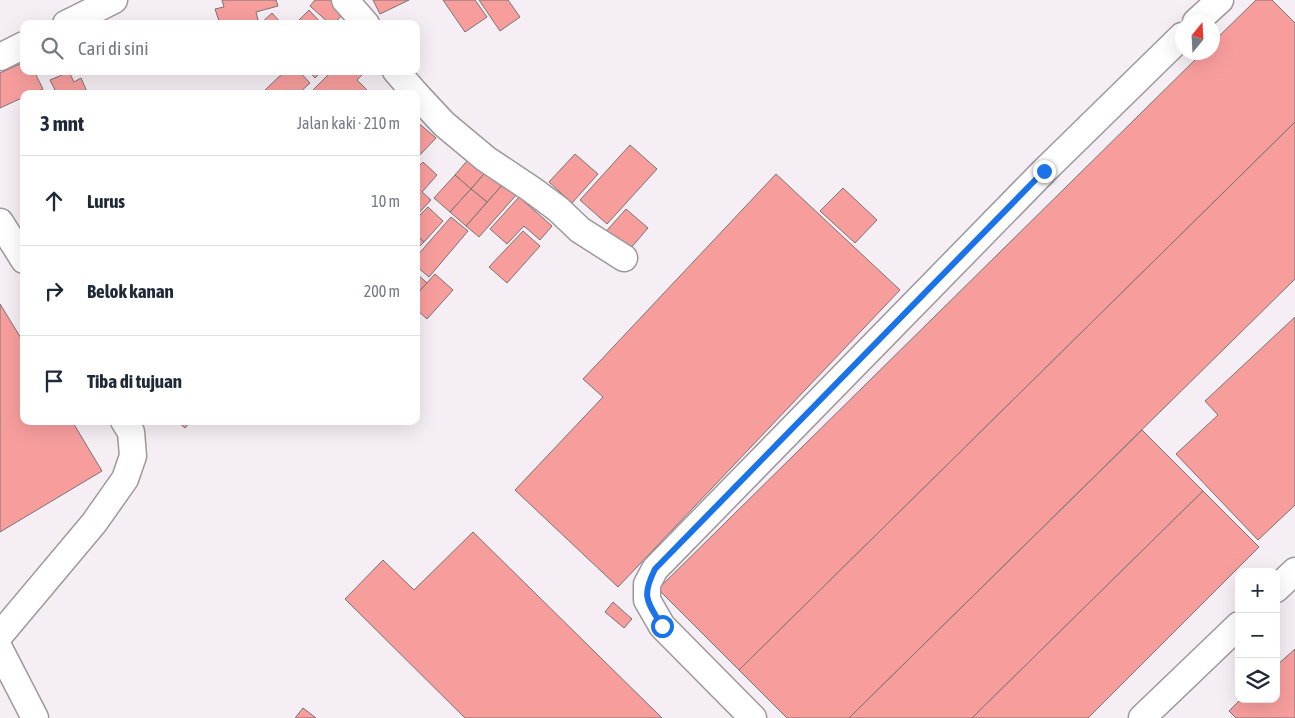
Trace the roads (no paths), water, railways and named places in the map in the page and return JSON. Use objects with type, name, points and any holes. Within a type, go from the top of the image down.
[{"type":"street","points":[[74,20],[114,0]]},
{"type":"street","points":[[345,0],[362,20]]},
{"type":"street","points":[[1204,15],[1220,0]]},
{"type":"street","points":[[753,718],[662,626],[647,600],[647,584],[655,569],[1044,171],[1175,43]]},
{"type":"street","points":[[0,57],[20,47]]},
{"type":"street","points":[[399,75],[413,90]]},
{"type":"street","points":[[420,98],[444,124],[486,159],[558,209],[580,230],[624,258]]},
{"type":"street","points":[[0,222],[20,254]]},
{"type":"street","points":[[0,635],[94,523],[125,479],[133,456],[132,425]]},
{"type":"street","points":[[1280,585],[1295,571]]},
{"type":"street","points":[[1142,718],[1235,629]]},
{"type":"street","points":[[0,650],[35,718]]}]
